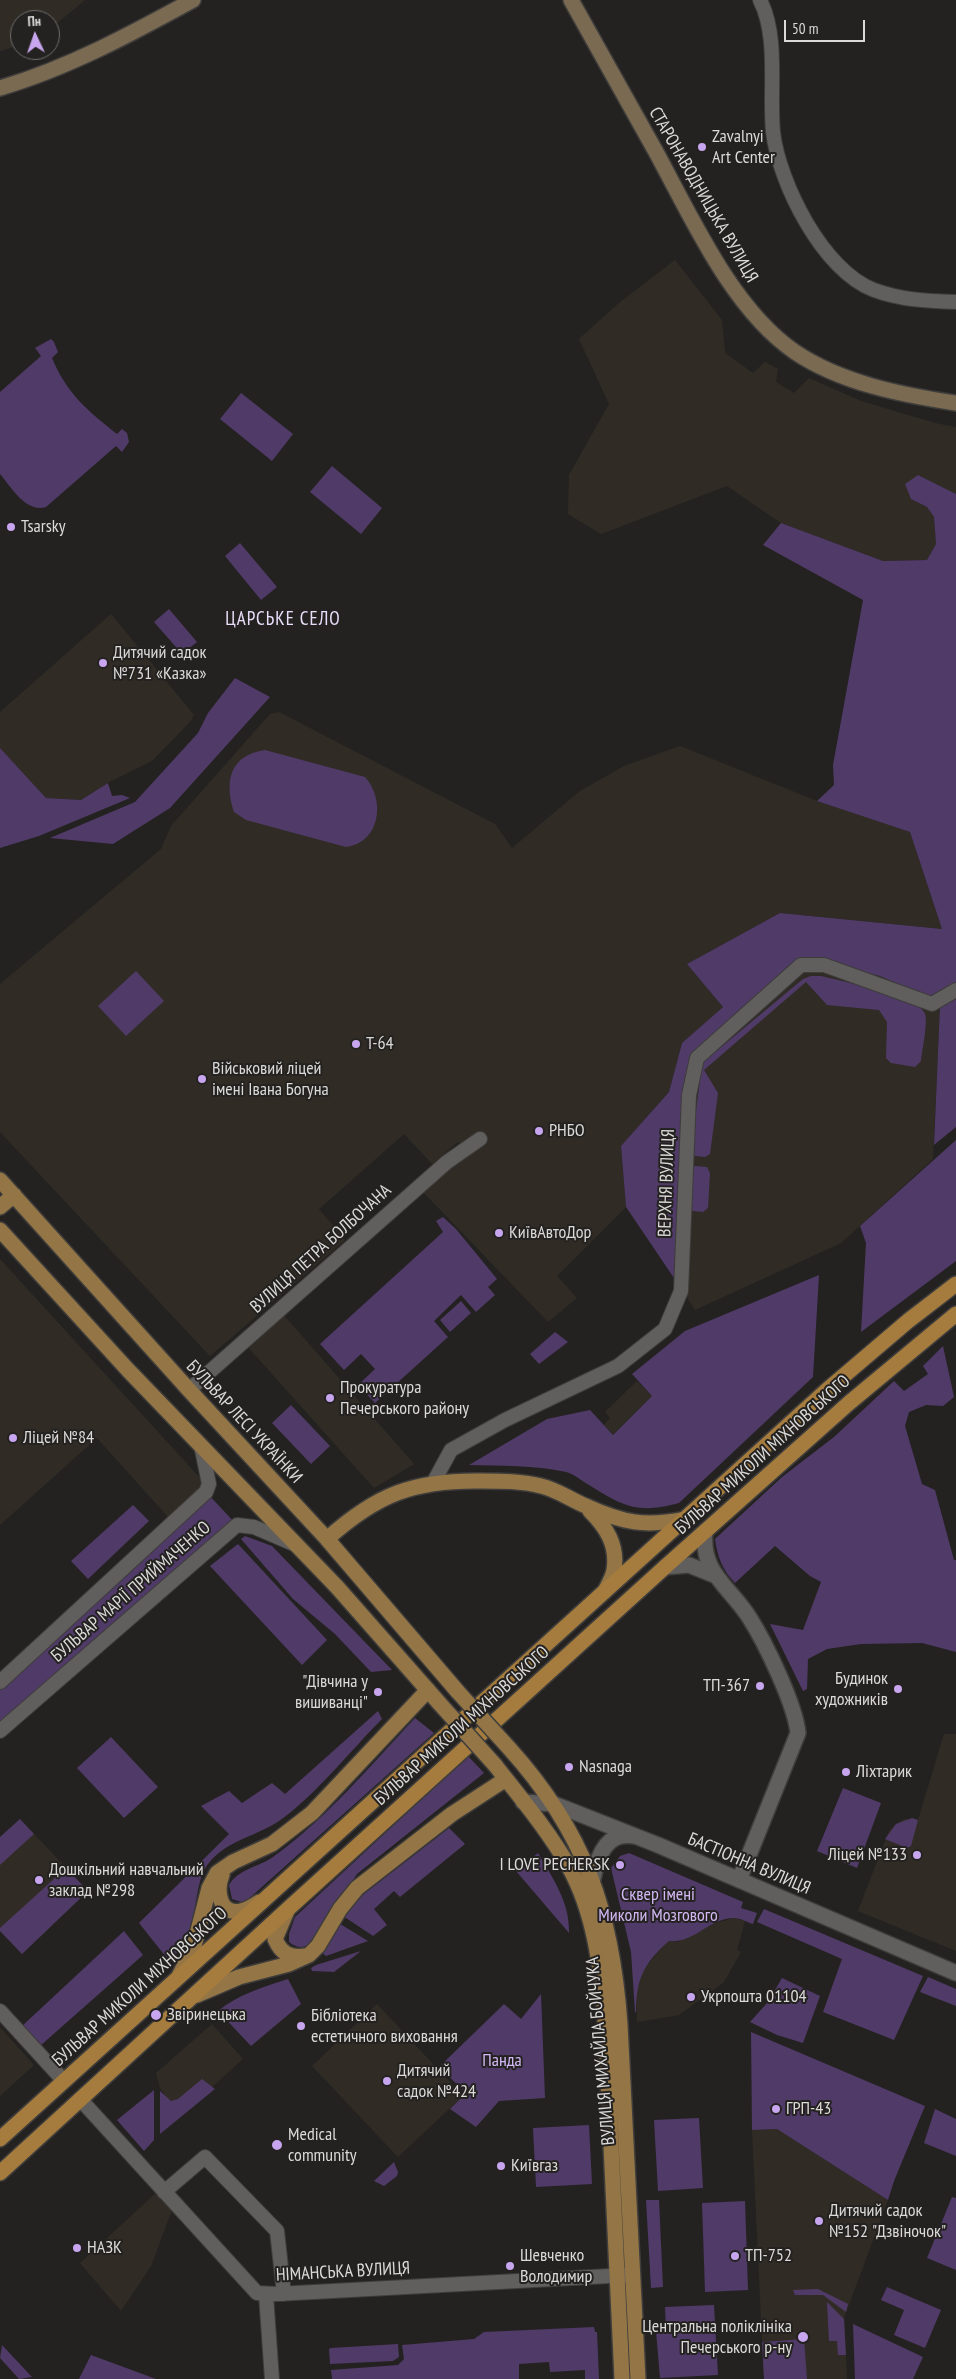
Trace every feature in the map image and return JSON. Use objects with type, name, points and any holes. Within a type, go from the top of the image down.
[{"type":"highway","name":"БУЛЬВАР МИКОЛИ МІХНОВСЬКОГО","points":[[0,2139],[855,1365],[956,1284]]},
{"type":"highway","name":"БУЛЬВАР МИКОЛИ МІХНОВСЬКОГО","points":[[0,2173],[288,1908],[665,1567],[849,1403],[956,1314]]},
{"type":"main road","points":[[0,88],[26,81],[92,53],[193,0]]},
{"type":"main road","name":"СТАРОНАВОДНИЦЬКА ВУЛИЦЯ","points":[[571,0],[702,235],[737,291],[768,328],[784,344],[808,360],[854,380],[956,403]]},
{"type":"main road","name":"БУЛЬВАР ЛЕСІ УКРАЇНКИ","points":[[0,1180],[189,1390],[327,1539],[420,1650],[509,1748]]},
{"type":"main road","points":[[0,1207],[14,1195]]},
{"type":"main road","points":[[0,1230],[128,1370],[299,1546],[428,1690],[312,1813],[272,1844],[225,1867],[213,1878],[194,1946],[178,1977]]},
{"type":"main road","points":[[327,1539],[347,1521],[378,1501],[402,1490],[434,1483],[519,1482],[541,1486],[563,1494],[585,1506],[630,1522],[645,1524],[685,1519]]},
{"type":"main road","points":[[585,1506],[604,1524],[611,1537],[614,1570],[605,1591]]},
{"type":"main road","points":[[403,1663],[411,1663],[418,1658],[420,1650]]},
{"type":"main road","name":"ВУЛИЦЯ МИХАЙЛА БОЙЧУКА","points":[[428,1690],[495,1765],[560,1851],[586,1906],[598,1959],[605,2018],[622,2379]]},
{"type":"main road","name":"ВУЛИЦЯ МИХАЙЛА БОЙЧУКА","points":[[509,1748],[554,1804],[593,1878],[608,1934],[618,1991],[638,2379]]},
{"type":"main road","points":[[191,1997],[239,1977],[289,1964],[309,1955],[318,1946],[340,1909],[356,1888],[452,1814],[506,1779]]},
{"type":"main road","points":[[225,1867],[218,1886],[218,1894],[225,1907],[231,1911],[241,1912],[266,1898]]},
{"type":"main road","points":[[288,1908],[275,1939],[280,1950],[288,1956],[309,1955]]},
{"type":"street","points":[[760,0],[765,9],[770,36],[773,132],[776,150],[802,217],[847,275],[872,290],[910,301],[956,302]]},
{"type":"street","name":"ВЕРХНЯ ВУЛИЦЯ","points":[[434,1483],[451,1450],[505,1420],[618,1366],[665,1329],[681,1290],[689,1095],[697,1058],[801,965],[824,964],[932,1004],[956,990]]},
{"type":"street","name":"ВУЛИЦЯ ПЕТРА БОЛБОЧАНА","points":[[189,1390],[448,1162],[480,1139]]},
{"type":"street","name":"БУЛЬВАР МАРІЇ ПРИЙМАЧЕНКО","points":[[0,1682],[206,1492],[209,1484],[201,1445]]},
{"type":"street","name":"БУЛЬВАР МАРІЇ ПРИЙМАЧЕНКО","points":[[0,1731],[237,1525],[254,1527],[299,1546]]},
{"type":"street","points":[[705,1532],[705,1554],[714,1575],[750,1618],[787,1695],[795,1716],[798,1733],[739,1880]]},
{"type":"street","points":[[665,1567],[689,1565],[714,1575]]},
{"type":"street","name":"БАСТІОННА ВУЛИЦЯ","points":[[523,1802],[554,1804],[638,1837],[956,1973]]},
{"type":"street","points":[[593,1878],[599,1855],[606,1845],[625,1835],[638,1837]]},
{"type":"street","points":[[0,2011],[64,2082]]},
{"type":"street","name":"НІМАНСЬКА ВУЛИЦЯ","points":[[80,2099],[253,2290],[266,2295],[634,2275]]},
{"type":"street","points":[[164,2192],[205,2158],[277,2231],[284,2294]]},
{"type":"street","points":[[266,2295],[272,2379]]},
{"type":"shaded area","points":[[0,0],[85,0],[60,21],[60,10],[10,10],[10,48],[0,51]]},
{"type":"shaded area","points":[[675,260],[722,320],[725,353],[753,373],[765,362],[778,369],[776,382],[794,393],[809,378],[861,401],[935,423],[956,427],[956,494],[918,475],[911,499],[927,507],[934,517],[936,544],[927,560],[883,561],[781,523],[727,486],[601,534],[568,514],[569,475],[609,404],[579,339],[619,303]]},
{"type":"shaded area","name":"Дитячий садок №731 «Казка»","points":[[111,614],[194,715],[190,722],[152,761],[111,781],[81,800],[46,798],[0,748],[0,712]]},
{"type":"shaded area","points":[[279,712],[495,824],[512,848],[580,791],[624,766],[680,746],[817,801],[910,832],[942,929],[780,913],[687,964],[723,1007],[682,1043],[669,1092],[621,1146],[626,1207],[557,1276],[577,1298],[548,1322],[423,1192],[468,1153],[458,1142],[432,1164],[404,1134],[319,1209],[345,1240],[210,1356],[0,1132],[0,984],[161,849],[171,826],[270,714]]},
{"type":"shaded area","points":[[826,961],[880,976],[930,998],[940,1005],[933,1159],[841,1243],[695,1310],[676,1281],[693,1057],[800,962]]},
{"type":"shaded area","points":[[0,1259],[201,1479],[201,1490],[169,1518],[97,1438],[0,1525]]},
{"type":"shaded area","name":"Прокуратура Печерського району","points":[[282,1313],[414,1464],[374,1488],[247,1346]]},
{"type":"shaded area","points":[[637,1381],[652,1396],[613,1434],[604,1425],[610,1418],[605,1412]]},
{"type":"shaded area","name":"Ліцей №133","points":[[944,1734],[956,1734],[956,1951],[858,1911],[889,1831],[904,1819],[918,1820]]},
{"type":"shaded area","name":"Дошкільний навчальний заклад №298","points":[[20,1819],[88,1891],[22,1954],[0,1931],[0,1837]]},
{"type":"shaded area","points":[[734,1918],[745,1921],[737,1950],[741,1952],[724,1982],[679,2015],[637,2022],[636,1991],[643,1970],[665,1944],[669,1941],[678,1942],[713,1924]]},
{"type":"shaded area","name":"Дитячий садок №424","points":[[377,2004],[463,2096],[398,2157],[312,2066]]},
{"type":"shaded area","points":[[212,2024],[243,2059],[179,2117],[160,2088],[156,2073]]},
{"type":"shaded area","points":[[0,2027],[34,2065],[0,2096]]},
{"type":"shaded area","name":"Дитячий садок №152 \"Дзвіночок\"","points":[[777,2129],[888,2200],[844,2318],[847,2379],[764,2379],[752,2130]]},
{"type":"shaded area","points":[[156,2193],[172,2210],[151,2266],[121,2311],[80,2263]]},
{"type":"green space","points":[[51,339],[58,352],[52,358],[64,382],[79,401],[117,434],[122,429],[127,433],[129,442],[122,452],[116,446],[46,507],[39,508],[26,503],[20,498],[0,474],[0,392],[41,356],[35,348]]},
{"type":"green space","points":[[241,393],[293,434],[272,461],[220,419]]},
{"type":"green space","points":[[332,466],[382,508],[361,534],[310,492]]},
{"type":"green space","points":[[918,475],[956,494],[956,983],[930,998],[880,976],[813,960],[693,1057],[676,1281],[626,1207],[621,1146],[669,1092],[682,1043],[723,1007],[687,964],[780,913],[942,929],[910,832],[817,801],[834,785],[833,765],[863,600],[763,545],[781,523],[883,561],[927,560],[936,544],[934,517],[927,507],[911,499],[905,484]]},
{"type":"green space","points":[[240,543],[277,587],[261,600],[225,556]]},
{"type":"green space","points":[[169,609],[197,642],[182,654],[154,622]]},
{"type":"green space","points":[[235,678],[270,697],[170,808],[113,844],[50,838],[135,802],[198,733],[208,713]]},
{"type":"green space","points":[[0,748],[46,798],[81,800],[108,783],[112,796],[122,795],[130,798],[39,836],[0,848]]},
{"type":"green space","points":[[265,750],[365,777],[372,786],[377,808],[376,819],[366,838],[357,844],[346,847],[246,820],[234,812],[230,790],[230,780],[233,771],[244,757]]},
{"type":"green space","points":[[136,971],[164,1001],[126,1036],[98,1006]]},
{"type":"green space","points":[[811,976],[821,976],[878,990],[895,995],[920,1007],[926,1018],[921,1061],[915,1067],[891,1063],[886,1058],[887,1022],[879,1010],[827,1005],[806,982],[704,1070],[718,1093],[710,1154],[705,1157],[695,1156],[691,1152],[702,1063],[803,979]]},
{"type":"green space","points":[[956,997],[956,1127],[934,1145],[940,1005]]},
{"type":"green space","points":[[956,1140],[956,1261],[861,1332],[866,1243],[860,1226]]},
{"type":"green space","points":[[695,1166],[707,1167],[710,1173],[708,1208],[703,1212],[693,1211],[687,1205],[690,1169]]},
{"type":"green space","points":[[443,1217],[456,1229],[497,1279],[488,1287],[495,1295],[476,1312],[461,1295],[434,1321],[448,1337],[375,1403],[358,1385],[375,1369],[361,1354],[344,1370],[320,1344],[443,1232],[436,1221]]},
{"type":"green space","points":[[819,1275],[813,1377],[679,1503],[642,1508],[612,1499],[566,1472],[530,1467],[469,1465],[547,1419],[590,1410],[613,1435],[652,1396],[632,1374],[685,1331]]},
{"type":"green space","points":[[461,1301],[471,1313],[450,1332],[440,1320]]},
{"type":"green space","points":[[555,1332],[568,1342],[539,1364],[530,1354]]},
{"type":"green space","points":[[943,1346],[954,1397],[943,1406],[926,1405],[909,1412],[905,1426],[922,1484],[935,1490],[954,1560],[956,1560],[956,1652],[922,1643],[861,1644],[827,1649],[808,1659],[807,1689],[803,1691],[770,1624],[803,1630],[821,1582],[810,1576],[775,1546],[735,1583],[721,1563],[715,1539],[782,1477],[834,1437],[894,1381],[904,1391],[928,1374],[923,1366]]},
{"type":"green space","points":[[291,1405],[330,1446],[311,1464],[272,1423]]},
{"type":"green space","points":[[206,1492],[237,1525],[0,1731],[0,1682]]},
{"type":"green space","points":[[133,1505],[149,1521],[88,1579],[71,1561]]},
{"type":"green space","points":[[245,1536],[272,1546],[392,1670],[371,1672],[335,1634],[293,1599],[241,1539]]},
{"type":"green space","points":[[238,1544],[327,1640],[302,1665],[210,1566]]},
{"type":"green space","points":[[378,1711],[382,1719],[306,1799],[279,1821],[232,1844],[215,1856],[208,1864],[201,1877],[189,1931],[170,1962],[139,1923],[229,1834],[201,1806],[229,1791],[242,1803],[272,1783],[285,1794]]},
{"type":"green space","points":[[415,1718],[434,1733],[244,1903],[232,1899],[229,1885],[238,1875],[273,1857],[312,1826]]},
{"type":"green space","points":[[111,1737],[158,1787],[124,1818],[77,1768]]},
{"type":"green space","points":[[468,1756],[484,1773],[357,1874],[317,1937],[311,1943],[301,1947],[289,1942],[289,1934],[295,1917]]},
{"type":"green space","points":[[843,1788],[881,1803],[857,1868],[817,1851]]},
{"type":"green space","points":[[912,1818],[918,1820],[911,1846],[907,1848],[885,1839],[896,1824]]},
{"type":"green space","points":[[20,1819],[34,1834],[0,1865],[0,1837]]},
{"type":"green space","points":[[449,1828],[465,1844],[400,1897],[394,1891],[374,1909],[387,1925],[373,1936],[343,1916],[355,1901]]},
{"type":"green space","points":[[538,1853],[564,1901],[569,1922],[569,1933],[516,1871]]},
{"type":"green space","name":"Сквер імені Миколи Мозгового","points":[[629,1853],[743,1902],[741,1908],[757,1913],[753,1924],[736,1918],[725,1919],[686,1939],[669,1941],[653,1957],[643,1972],[636,2000],[636,2012],[631,1952],[611,1868],[620,1856]]},
{"type":"green space","points":[[66,1868],[88,1891],[22,1954],[0,1931],[0,1928]]},
{"type":"green space","points":[[764,1909],[923,1976],[894,2040],[823,2012],[842,1959],[757,1922]]},
{"type":"green space","points":[[337,1922],[368,1941],[326,1956],[320,1951]]},
{"type":"green space","points":[[124,1931],[143,1955],[40,2046],[21,2027]]},
{"type":"green space","points":[[361,1951],[334,1972],[312,1971],[311,1968],[316,1965]]},
{"type":"green space","points":[[928,1977],[956,1989],[956,2006],[920,1992]]},
{"type":"green space","points":[[782,1978],[820,1996],[803,2043],[777,2035],[750,2022],[768,2002]]},
{"type":"green space","points":[[288,1979],[301,2004],[251,2046],[218,2011],[260,1988]]},
{"type":"green space","name":"Панда","points":[[541,1994],[545,2098],[499,2101],[476,2127],[450,2109],[463,2096],[464,2091],[439,2067],[504,2004],[521,2019]]},
{"type":"green space","points":[[751,2032],[925,2106],[888,2200],[777,2129],[752,2130]]},
{"type":"green space","points":[[202,2079],[215,2089],[160,2134],[160,2091],[171,2101],[178,2099]]},
{"type":"green space","points":[[154,2090],[154,2140],[144,2151],[117,2120]]},
{"type":"green space","points":[[935,2109],[956,2119],[956,2156],[924,2143]]},
{"type":"green space","points":[[699,2118],[703,2188],[658,2191],[654,2120]]},
{"type":"green space","points":[[589,2125],[592,2184],[536,2187],[533,2128]]},
{"type":"green space","points":[[394,2162],[398,2172],[397,2176],[384,2186],[374,2181]]},
{"type":"green space","points":[[952,2197],[956,2198],[956,2270],[927,2258]]},
{"type":"green space","points":[[646,2200],[659,2200],[663,2287],[651,2288]]},
{"type":"green space","points":[[745,2201],[748,2290],[705,2292],[702,2203]]},
{"type":"green space","points":[[887,2287],[941,2310],[925,2348],[894,2335],[904,2310],[881,2300]]},
{"type":"green space","points":[[818,2289],[848,2304],[846,2312],[823,2295],[795,2295],[793,2290]]},
{"type":"green space","points":[[827,2302],[844,2319],[846,2355],[838,2355],[837,2341],[829,2341]]},
{"type":"green space","points":[[714,2305],[718,2375],[660,2378],[656,2331],[666,2330],[665,2307]]},
{"type":"green space","points":[[853,2324],[923,2357],[913,2379],[855,2379]]},
{"type":"green space","points":[[594,2327],[595,2332],[597,2332],[599,2379],[585,2379],[585,2370],[550,2372],[549,2362],[519,2364],[519,2379],[332,2379],[331,2370],[398,2365],[404,2359],[402,2345],[474,2339],[484,2332]]},
{"type":"green space","points":[[804,2339],[807,2379],[764,2379],[762,2342]]},
{"type":"green space","points":[[398,2344],[399,2357],[393,2361],[330,2364],[329,2349],[331,2348]]},
{"type":"green space","points":[[2,2345],[32,2377],[19,2379],[0,2358]]},
{"type":"green space","points":[[91,2355],[156,2379],[79,2379]]},
{"type":"place","name":"Zavalnyi Art Center","points":[[702,147]]},
{"type":"place","name":"Tsarsky","points":[[11,527]]},
{"type":"place","name":"Дитячий садок №731 «Казка»","points":[[103,663]]},
{"type":"place","name":"Т-64","points":[[356,1044]]},
{"type":"place","name":"Військовий ліцей імені Івана Богуна","points":[[202,1079]]},
{"type":"place","name":"РНБО","points":[[539,1131]]},
{"type":"place","name":"КиївАвтоДор","points":[[499,1233]]},
{"type":"place","name":"Прокуратура Печерського району","points":[[330,1398]]},
{"type":"place","name":"Ліцей №84","points":[[13,1438]]},
{"type":"place","name":"ТП-367","points":[[760,1686]]},
{"type":"place","name":"Будинок художників","points":[[898,1689]]},
{"type":"place","name":"\"Дівчина у вишиванці\"","points":[[378,1692]]},
{"type":"place","name":"Nasnaga","points":[[569,1767]]},
{"type":"place","name":"Ліхтарик","points":[[846,1772]]},
{"type":"place","name":"Ліцей №133","points":[[917,1855]]},
{"type":"place","name":"I LOVE PECHERSK","points":[[620,1865]]},
{"type":"place","name":"Дошкільний навчальний заклад №298","points":[[39,1880]]},
{"type":"place","name":"Укрпошта 01104","points":[[691,1997]]},
{"type":"place","name":"Звіринецька","points":[[156,2015]]},
{"type":"place","name":"Бібліотека естетичного виховання","points":[[301,2026]]},
{"type":"place","name":"Дитячий садок №424","points":[[387,2081]]},
{"type":"place","name":"ГРП-43","points":[[776,2109]]},
{"type":"place","name":"Medical community","points":[[277,2145]]},
{"type":"place","name":"Київгаз","points":[[501,2166]]},
{"type":"place","name":"Дитячий садок №152 \"Дзвіночок\"","points":[[819,2221]]},
{"type":"place","name":"НАЗК","points":[[77,2248]]},
{"type":"place","name":"ТП-752","points":[[735,2256]]},
{"type":"place","name":"Шевченко Володимир","points":[[510,2266]]},
{"type":"place","name":"Центральна поліклініка Печерського р-ну","points":[[803,2337]]},
{"type":"district","name":"ЦАРСЬКЕ СЕЛО","points":[[283,620]]}]
